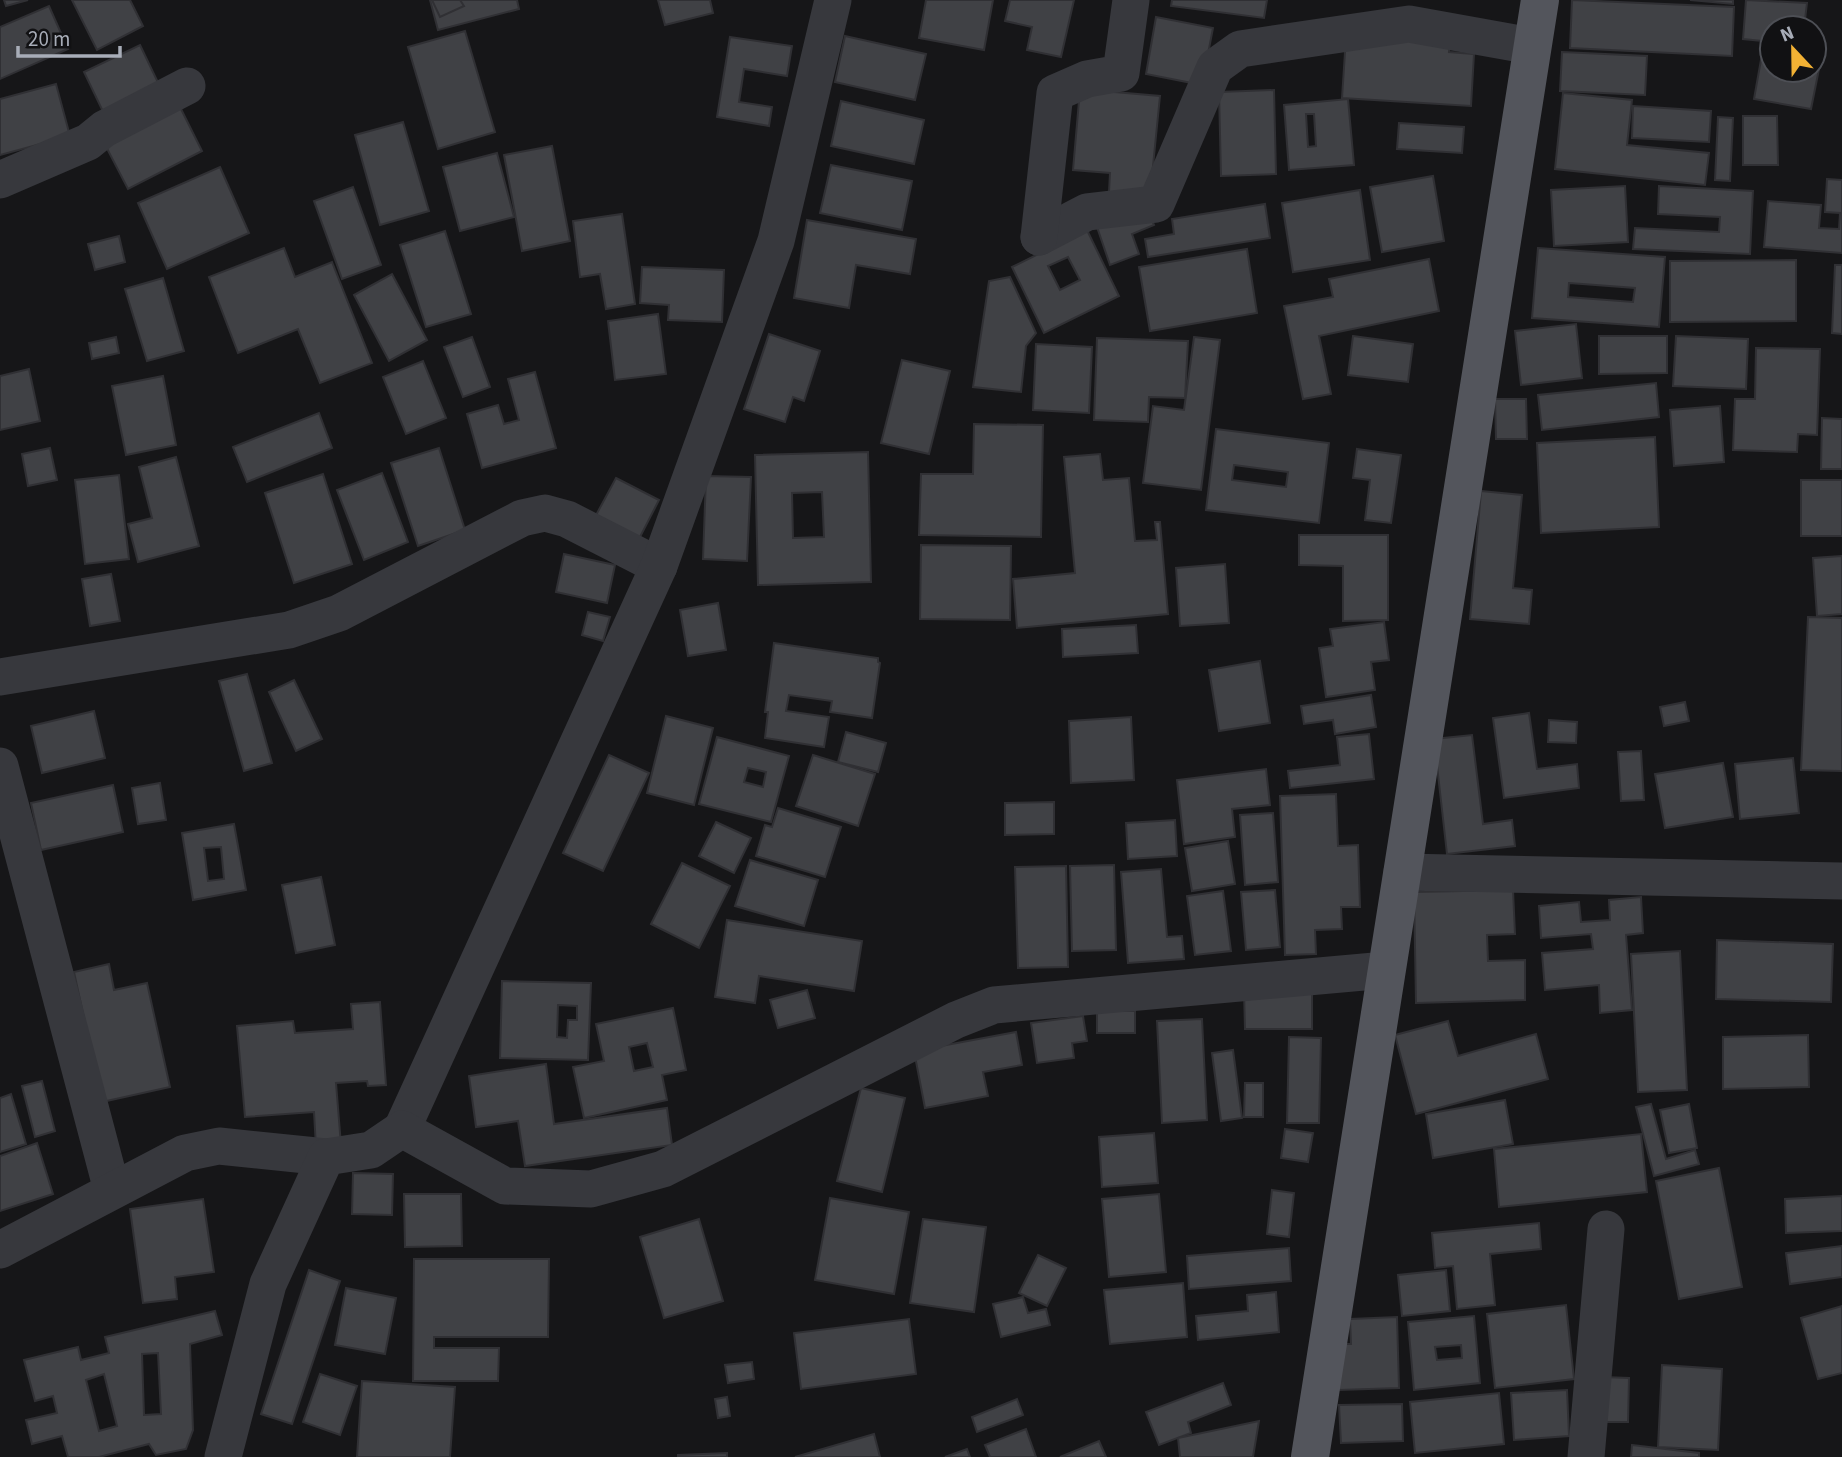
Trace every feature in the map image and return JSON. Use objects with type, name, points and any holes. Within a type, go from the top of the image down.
[{"type":"main road","points":[[1310,1457],[1539,0]]},
{"type":"street","points":[[0,1250],[185,1153],[219,1146],[326,1157],[370,1150],[402,1129],[659,566],[776,242],[832,0]]},
{"type":"street","points":[[1131,0],[1121,73],[1087,79],[1055,93],[1040,237],[1087,212],[1156,204],[1215,66],[1240,48],[1409,24],[1532,46]]},
{"type":"street","points":[[0,180],[88,142],[104,129],[187,86]]},
{"type":"street","points":[[0,677],[289,630],[339,613],[522,518],[545,513],[567,519],[659,566]]},
{"type":"street","points":[[0,766],[112,1190]]},
{"type":"street","points":[[1402,872],[1842,881]]},
{"type":"street","points":[[402,1129],[505,1186],[591,1189],[663,1169],[956,1020],[994,1005],[1386,970]]},
{"type":"street","points":[[223,1457],[268,1284],[326,1157]]},
{"type":"street","points":[[1586,1457],[1606,1229]]},
{"type":"building","points":[[4,0],[28,0],[6,6]]},
{"type":"building","points":[[72,0],[130,0],[143,26],[97,50]]},
{"type":"building","points":[[430,0],[517,0],[519,9],[438,30]]},
{"type":"building","points":[[432,0],[460,0],[464,6],[440,17]]},
{"type":"building","points":[[658,0],[710,0],[713,13],[665,25]]},
{"type":"building","points":[[926,0],[993,0],[984,50],[919,38]]},
{"type":"building","points":[[1010,0],[1074,0],[1061,57],[1027,50],[1032,27],[1005,21]]},
{"type":"building","points":[[1172,0],[1267,0],[1264,18],[1171,6]]},
{"type":"building","points":[[1572,0],[1734,7],[1732,56],[1570,48]]},
{"type":"building","points":[[1690,0],[1733,0],[1733,4]]},
{"type":"building","points":[[1746,0],[1807,3],[1806,14],[1758,14],[1758,41],[1743,39]]},
{"type":"building","points":[[49,6],[68,49],[0,79],[0,27]]},
{"type":"building","points":[[1156,17],[1213,28],[1202,85],[1146,74]]},
{"type":"building","points":[[465,31],[495,132],[438,149],[408,47]]},
{"type":"building","points":[[845,36],[926,54],[915,100],[835,82]]},
{"type":"building","points":[[730,37],[792,46],[787,76],[744,69],[739,102],[772,107],[769,126],[717,117]]},
{"type":"building","points":[[1346,37],[1450,43],[1449,52],[1474,54],[1471,106],[1342,98]]},
{"type":"building","points":[[140,45],[164,95],[108,122],[84,72]]},
{"type":"building","points":[[1562,52],[1647,56],[1645,95],[1560,91]]},
{"type":"building","points":[[1758,76],[1758,84],[1816,84],[1811,109],[1754,99]]},
{"type":"building","points":[[56,84],[70,136],[0,155],[0,99]]},
{"type":"building","points":[[1080,89],[1160,96],[1150,196],[1109,192],[1110,173],[1073,170]]},
{"type":"building","points":[[1274,90],[1276,174],[1221,176],[1219,92]]},
{"type":"building","points":[[1563,93],[1632,100],[1627,145],[1709,153],[1705,185],[1555,169]]},
{"type":"building","points":[[176,99],[202,151],[128,189],[101,137]]},
{"type":"building","points":[[1348,99],[1354,165],[1289,170],[1284,105]],"holes":[[[1306,114],[1314,114],[1316,146],[1308,147]]]},
{"type":"building","points":[[841,101],[924,120],[914,164],[831,146]]},
{"type":"building","points":[[1633,106],[1711,111],[1709,142],[1632,138]]},
{"type":"building","points":[[1743,116],[1777,116],[1778,165],[1743,165]]},
{"type":"building","points":[[1718,117],[1733,118],[1730,181],[1715,180]]},
{"type":"building","points":[[403,122],[429,211],[380,225],[355,135]]},
{"type":"building","points":[[1399,123],[1464,127],[1462,153],[1397,149]]},
{"type":"building","points":[[552,146],[570,241],[522,251],[504,155]]},
{"type":"building","points":[[497,153],[514,217],[460,231],[443,167]]},
{"type":"building","points":[[831,165],[912,181],[902,230],[820,213]]},
{"type":"building","points":[[220,167],[249,233],[167,269],[138,203]]},
{"type":"building","points":[[1433,176],[1444,241],[1382,252],[1370,187]]},
{"type":"building","points":[[1827,179],[1842,180],[1842,253],[1764,247],[1768,201],[1821,205],[1819,228],[1839,229],[1840,213],[1825,212]]},
{"type":"building","points":[[1625,186],[1628,242],[1554,246],[1551,190]]},
{"type":"building","points":[[1659,186],[1753,191],[1750,254],[1633,249],[1635,228],[1719,232],[1720,217],[1658,214]]},
{"type":"building","points":[[353,187],[381,265],[342,279],[314,201]]},
{"type":"building","points":[[1360,190],[1370,260],[1293,272],[1282,203]]},
{"type":"building","points":[[1265,204],[1270,238],[1148,257],[1145,239],[1174,234],[1172,219]]},
{"type":"building","points":[[1146,206],[1154,225],[1132,234],[1139,254],[1110,265],[1096,224]]},
{"type":"building","points":[[622,214],[635,304],[606,309],[600,274],[580,277],[573,221]]},
{"type":"building","points":[[807,220],[916,239],[910,274],[856,265],[849,308],[794,298]]},
{"type":"building","points":[[1087,230],[1119,296],[1044,333],[1012,267]],"holes":[[[1068,257],[1080,280],[1060,290],[1048,266]]]},
{"type":"building","points":[[445,231],[471,314],[426,327],[400,245]]},
{"type":"building","points":[[119,236],[125,262],[95,270],[88,244]]},
{"type":"building","points":[[284,248],[295,277],[332,262],[372,363],[320,383],[298,329],[238,353],[209,277]]},
{"type":"building","points":[[1538,248],[1665,257],[1659,327],[1532,318]],"holes":[[[1569,283],[1635,288],[1633,302],[1568,297]]]},
{"type":"building","points":[[1247,249],[1257,313],[1150,331],[1139,267]]},
{"type":"building","points":[[1429,259],[1439,311],[1319,336],[1331,394],[1303,399],[1284,306],[1333,297],[1329,279]]},
{"type":"building","points":[[1796,260],[1796,321],[1670,322],[1670,261]]},
{"type":"building","points":[[1835,265],[1842,265],[1842,334],[1832,333]]},
{"type":"building","points":[[642,267],[724,270],[722,322],[668,320],[669,305],[640,303]]},
{"type":"building","points":[[392,274],[427,340],[389,361],[354,295]]},
{"type":"building","points":[[1010,277],[1036,333],[1026,346],[1021,392],[973,387],[989,281]]},
{"type":"building","points":[[163,278],[184,351],[147,361],[125,289]]},
{"type":"building","points":[[658,314],[666,374],[615,380],[608,321]]},
{"type":"building","points":[[1576,324],[1582,378],[1521,385],[1515,331]]},
{"type":"building","points":[[769,334],[820,351],[804,401],[793,397],[785,422],[744,409]]},
{"type":"building","points":[[1353,336],[1413,344],[1408,382],[1348,375]]},
{"type":"building","points":[[1599,336],[1667,336],[1667,373],[1599,374]]},
{"type":"building","points":[[1676,336],[1748,339],[1746,389],[1673,386]]},
{"type":"building","points":[[116,337],[119,353],[92,359],[89,343]]},
{"type":"building","points":[[472,337],[490,387],[463,397],[444,347]]},
{"type":"building","points":[[1194,337],[1220,340],[1201,490],[1143,483],[1153,406],[1184,410]]},
{"type":"building","points":[[1097,338],[1188,341],[1185,398],[1149,397],[1148,422],[1094,420]]},
{"type":"building","points":[[1036,344],[1092,347],[1089,413],[1033,410]]},
{"type":"building","points":[[1756,348],[1820,349],[1817,435],[1798,434],[1797,452],[1733,450],[1735,399],[1755,399]]},
{"type":"building","points":[[902,360],[950,371],[929,454],[881,443]]},
{"type":"building","points":[[423,361],[446,418],[406,434],[383,377]]},
{"type":"building","points":[[29,369],[40,421],[0,430],[0,376]]},
{"type":"building","points":[[535,372],[556,448],[482,468],[467,414],[498,405],[504,424],[519,420],[508,379]]},
{"type":"building","points":[[163,376],[176,445],[126,455],[112,386]]},
{"type":"building","points":[[1656,383],[1659,417],[1542,430],[1538,395]]},
{"type":"building","points":[[1495,399],[1526,399],[1527,439],[1496,439]]},
{"type":"building","points":[[1720,406],[1724,462],[1674,466],[1670,410]]},
{"type":"building","points":[[319,413],[332,448],[247,482],[233,447]]},
{"type":"building","points":[[1822,418],[1842,419],[1842,469],[1821,469]]},
{"type":"building","points":[[974,424],[1043,425],[1041,537],[919,535],[921,474],[973,474]]},
{"type":"building","points":[[1216,429],[1329,443],[1319,523],[1206,510]],"holes":[[[1234,465],[1288,472],[1286,487],[1232,480]]]},
{"type":"building","points":[[1655,437],[1659,527],[1541,533],[1537,443]]},
{"type":"building","points":[[50,448],[57,480],[28,486],[22,454]]},
{"type":"building","points":[[439,448],[465,530],[418,546],[391,463]]},
{"type":"building","points":[[1357,449],[1401,455],[1391,523],[1365,520],[1370,480],[1353,478]]},
{"type":"building","points":[[868,452],[871,582],[758,585],[755,455]],"holes":[[[822,492],[824,537],[793,538],[792,493]]]},
{"type":"building","points":[[1100,454],[1103,480],[1129,478],[1135,541],[1157,540],[1155,522],[1160,522],[1168,614],[1017,628],[1013,579],[1075,573],[1064,457]]},
{"type":"building","points":[[176,457],[199,546],[138,562],[128,524],[152,518],[139,467]]},
{"type":"building","points":[[382,473],[408,542],[364,560],[337,490]]},
{"type":"building","points":[[323,474],[352,564],[294,583],[265,493]]},
{"type":"building","points":[[119,475],[129,559],[85,564],[75,480]]},
{"type":"building","points":[[706,476],[751,477],[747,561],[703,559]]},
{"type":"building","points":[[616,478],[659,500],[639,539],[595,517]]},
{"type":"building","points":[[1801,480],[1842,480],[1842,536],[1801,536]]},
{"type":"building","points":[[1481,491],[1522,495],[1513,588],[1532,590],[1529,624],[1470,619]]},
{"type":"building","points":[[1299,535],[1388,535],[1388,620],[1343,621],[1343,566],[1299,565]]},
{"type":"building","points":[[921,545],[1011,546],[1010,620],[920,619]]},
{"type":"building","points":[[564,554],[615,565],[607,603],[556,592]]},
{"type":"building","points":[[1842,556],[1842,614],[1817,616],[1813,558]]},
{"type":"building","points":[[1225,564],[1229,623],[1180,626],[1176,568]]},
{"type":"building","points":[[111,574],[120,621],[90,626],[82,579]]},
{"type":"building","points":[[718,603],[726,650],[688,656],[680,610]]},
{"type":"building","points":[[588,612],[610,617],[603,641],[582,635]]},
{"type":"building","points":[[1808,617],[1842,618],[1842,771],[1801,770]]},
{"type":"building","points":[[1384,622],[1389,660],[1371,662],[1375,690],[1326,697],[1319,648],[1333,646],[1330,629]]},
{"type":"building","points":[[1136,625],[1138,653],[1063,657],[1062,629]]},
{"type":"building","points":[[774,643],[878,658],[880,663],[872,718],[830,712],[832,701],[789,695],[786,711],[829,717],[824,747],[765,738],[768,712],[765,712]]},
{"type":"building","points":[[1260,661],[1270,723],[1219,731],[1209,670]]},
{"type":"building","points":[[247,674],[272,763],[244,771],[219,681]]},
{"type":"building","points":[[294,680],[322,739],[296,751],[269,692]]},
{"type":"building","points":[[1371,695],[1376,727],[1335,734],[1333,720],[1304,724],[1301,706]]},
{"type":"building","points":[[1685,702],[1689,721],[1664,726],[1660,707]]},
{"type":"building","points":[[94,711],[105,758],[42,773],[31,726]]},
{"type":"building","points":[[1529,713],[1537,769],[1577,764],[1579,788],[1504,798],[1493,718]]},
{"type":"building","points":[[666,716],[713,728],[694,805],[647,793]]},
{"type":"building","points":[[1131,717],[1134,780],[1071,783],[1069,721]]},
{"type":"building","points":[[1549,720],[1577,722],[1576,743],[1548,742]]},
{"type":"building","points":[[846,732],[886,743],[878,772],[838,762]]},
{"type":"building","points":[[1369,734],[1374,779],[1290,788],[1288,771],[1340,765],[1337,737]]},
{"type":"building","points":[[1472,735],[1483,824],[1512,820],[1515,846],[1447,854],[1434,739]]},
{"type":"building","points":[[717,737],[789,756],[771,822],[699,804]],"holes":[[[748,768],[766,772],[763,787],[744,782]]]},
{"type":"building","points":[[1641,751],[1644,800],[1621,801],[1618,752]]},
{"type":"building","points":[[609,755],[649,773],[603,871],[563,853]]},
{"type":"building","points":[[813,755],[875,774],[858,826],[796,806]]},
{"type":"building","points":[[1793,758],[1799,813],[1740,819],[1735,764]]},
{"type":"building","points":[[1723,763],[1733,817],[1665,828],[1655,774]]},
{"type":"building","points":[[1266,769],[1270,805],[1232,809],[1235,837],[1184,844],[1177,780]]},
{"type":"building","points":[[160,783],[166,820],[138,824],[132,788]]},
{"type":"building","points":[[113,785],[123,832],[41,850],[31,803]]},
{"type":"building","points":[[1336,794],[1338,846],[1358,845],[1360,907],[1341,907],[1342,929],[1315,930],[1316,954],[1285,955],[1280,796]]},
{"type":"building","points":[[1054,802],[1054,834],[1005,835],[1005,803]]},
{"type":"building","points":[[778,808],[841,827],[825,877],[756,856],[765,825],[772,827]]},
{"type":"building","points":[[1273,813],[1278,882],[1245,885],[1240,815]]},
{"type":"building","points":[[1175,820],[1177,856],[1128,859],[1126,823]]},
{"type":"building","points":[[716,822],[751,838],[734,873],[699,856]]},
{"type":"building","points":[[234,824],[246,890],[193,900],[182,833]],"holes":[[[221,847],[224,879],[208,881],[204,848]]]},
{"type":"building","points":[[1228,841],[1235,884],[1192,891],[1185,848]]},
{"type":"building","points":[[750,860],[818,880],[804,926],[735,906]]},
{"type":"building","points":[[682,863],[730,886],[699,948],[651,924]]},
{"type":"building","points":[[1114,865],[1116,950],[1072,951],[1070,866]]},
{"type":"building","points":[[1066,866],[1068,967],[1018,968],[1015,867]]},
{"type":"building","points":[[1161,869],[1167,937],[1182,936],[1184,959],[1128,963],[1121,872]]},
{"type":"building","points":[[321,877],[335,945],[296,953],[282,885]]},
{"type":"building","points":[[1275,890],[1280,947],[1246,950],[1241,892]]},
{"type":"building","points":[[1513,890],[1515,934],[1487,935],[1488,961],[1525,960],[1525,1000],[1416,1003],[1414,892]]},
{"type":"building","points":[[1223,891],[1231,951],[1195,955],[1187,896]]},
{"type":"building","points":[[1641,897],[1643,933],[1626,935],[1632,1010],[1600,1013],[1599,985],[1545,990],[1542,953],[1593,949],[1591,934],[1541,938],[1539,906],[1579,902],[1581,922],[1610,920],[1609,900]]},
{"type":"building","points":[[727,920],[862,941],[854,991],[759,976],[755,1003],[715,997]]},
{"type":"building","points":[[1717,940],[1833,944],[1831,1002],[1716,999]]},
{"type":"building","points":[[1680,951],[1687,1090],[1638,1092],[1631,954]]},
{"type":"building","points":[[109,964],[114,990],[147,983],[170,1087],[102,1102],[74,972]]},
{"type":"building","points":[[502,981],[591,983],[588,1060],[500,1058]],"holes":[[[558,1005],[577,1006],[577,1020],[568,1020],[567,1038],[557,1037]]]},
{"type":"building","points":[[807,990],[815,1018],[778,1028],[770,1000]]},
{"type":"building","points":[[1312,990],[1312,1029],[1245,1029],[1244,991]]},
{"type":"building","points":[[380,1002],[386,1085],[368,1086],[367,1081],[336,1083],[341,1145],[316,1147],[314,1112],[245,1117],[237,1026],[293,1021],[295,1033],[353,1029],[351,1004]]},
{"type":"building","points":[[673,1008],[686,1070],[662,1075],[667,1100],[584,1118],[573,1067],[604,1061],[596,1024]],"holes":[[[647,1043],[653,1067],[634,1071],[629,1047]]]},
{"type":"building","points":[[1097,1011],[1135,1011],[1135,1033],[1097,1033]]},
{"type":"building","points":[[1083,1016],[1087,1041],[1072,1043],[1074,1058],[1037,1063],[1031,1023]]},
{"type":"building","points":[[1202,1019],[1207,1120],[1162,1123],[1157,1021]]},
{"type":"building","points":[[1448,1021],[1458,1056],[1536,1034],[1548,1079],[1416,1114],[1395,1035]]},
{"type":"building","points":[[1016,1032],[1022,1065],[983,1072],[988,1096],[925,1108],[914,1051]]},
{"type":"building","points":[[1808,1035],[1809,1087],[1723,1089],[1723,1037]]},
{"type":"building","points":[[1289,1037],[1321,1038],[1319,1123],[1287,1123]]},
{"type":"building","points":[[1233,1050],[1242,1118],[1221,1121],[1212,1053]]},
{"type":"building","points":[[546,1064],[554,1124],[667,1108],[672,1145],[525,1166],[518,1121],[476,1127],[469,1076]]},
{"type":"building","points":[[42,1081],[55,1131],[35,1137],[22,1086]]},
{"type":"building","points":[[1245,1083],[1263,1083],[1263,1117],[1244,1117]]},
{"type":"building","points":[[861,1088],[905,1098],[882,1192],[837,1181]]},
{"type":"building","points":[[11,1094],[26,1144],[0,1152],[0,1098]]},
{"type":"building","points":[[1505,1100],[1513,1144],[1433,1158],[1426,1114]]},
{"type":"building","points":[[1651,1104],[1666,1159],[1695,1150],[1699,1164],[1654,1176],[1636,1107]]},
{"type":"building","points":[[1689,1104],[1697,1148],[1669,1153],[1660,1110]]},
{"type":"building","points":[[1285,1129],[1313,1133],[1308,1162],[1281,1158]]},
{"type":"building","points":[[1154,1133],[1158,1183],[1102,1187],[1099,1137]]},
{"type":"building","points":[[1641,1134],[1647,1192],[1499,1207],[1494,1149]]},
{"type":"building","points":[[37,1143],[53,1194],[0,1211],[0,1156]]},
{"type":"building","points":[[1719,1168],[1742,1287],[1679,1299],[1656,1181]]},
{"type":"building","points":[[353,1173],[393,1174],[392,1215],[352,1214]]},
{"type":"building","points":[[1272,1190],[1294,1193],[1289,1237],[1267,1234]]},
{"type":"building","points":[[404,1194],[461,1194],[462,1246],[405,1247]]},
{"type":"building","points":[[1159,1194],[1166,1272],[1109,1277],[1102,1199]]},
{"type":"building","points":[[1842,1196],[1842,1231],[1786,1233],[1785,1199]]},
{"type":"building","points":[[830,1198],[909,1212],[894,1294],[815,1280]]},
{"type":"building","points":[[203,1199],[214,1272],[175,1277],[177,1299],[143,1303],[130,1209]]},
{"type":"building","points":[[699,1219],[723,1301],[664,1318],[640,1237]]},
{"type":"building","points":[[923,1219],[986,1227],[974,1312],[910,1303]]},
{"type":"building","points":[[1539,1223],[1541,1249],[1490,1254],[1495,1305],[1457,1309],[1453,1266],[1435,1268],[1432,1233]]},
{"type":"building","points":[[1842,1246],[1842,1277],[1790,1284],[1786,1253]]},
{"type":"building","points":[[1289,1248],[1291,1281],[1189,1289],[1187,1256]]},
{"type":"building","points":[[1038,1255],[1066,1268],[1047,1306],[1019,1293]]},
{"type":"building","points":[[414,1259],[549,1259],[548,1337],[434,1337],[434,1348],[499,1348],[498,1381],[413,1381]]},
{"type":"building","points":[[309,1270],[340,1281],[292,1424],[261,1414]]},
{"type":"building","points":[[1446,1270],[1450,1311],[1402,1316],[1398,1275]]},
{"type":"building","points":[[1183,1283],[1187,1337],[1110,1344],[1104,1290]]},
{"type":"building","points":[[346,1288],[396,1298],[385,1354],[335,1345]]},
{"type":"building","points":[[1276,1292],[1279,1332],[1198,1340],[1196,1316],[1248,1311],[1247,1295]]},
{"type":"building","points":[[1023,1297],[1028,1313],[1046,1309],[1050,1325],[1001,1337],[993,1304]]},
{"type":"building","points":[[1566,1305],[1574,1379],[1495,1388],[1487,1314]]},
{"type":"building","points":[[1842,1306],[1842,1373],[1818,1379],[1801,1318]]},
{"type":"building","points":[[215,1311],[222,1335],[190,1344],[193,1430],[186,1449],[156,1455],[149,1444],[99,1457],[68,1457],[62,1436],[32,1444],[26,1420],[57,1413],[53,1396],[35,1401],[24,1360],[78,1347],[81,1360],[109,1353],[105,1337]],"holes":[[[158,1353],[161,1414],[144,1415],[142,1354]],[[104,1374],[117,1426],[99,1431],[86,1380]]]},
{"type":"building","points":[[1474,1316],[1480,1383],[1414,1390],[1408,1322]],"holes":[[[1461,1345],[1462,1358],[1437,1360],[1435,1347]]]},
{"type":"building","points":[[1397,1317],[1399,1388],[1339,1390],[1338,1344],[1351,1344],[1350,1319]]},
{"type":"building","points":[[909,1319],[916,1374],[801,1389],[794,1333]]},
{"type":"building","points":[[752,1362],[754,1379],[728,1383],[725,1365]]},
{"type":"building","points":[[1662,1365],[1722,1369],[1718,1450],[1658,1447]]},
{"type":"building","points":[[320,1374],[357,1386],[340,1435],[303,1422]]},
{"type":"building","points":[[1603,1377],[1629,1378],[1628,1422],[1602,1422]]},
{"type":"building","points":[[362,1381],[455,1387],[450,1457],[357,1457]]},
{"type":"building","points":[[1223,1383],[1231,1405],[1188,1422],[1191,1433],[1159,1445],[1146,1412]]},
{"type":"building","points":[[1567,1390],[1569,1436],[1514,1440],[1511,1393]]},
{"type":"building","points":[[1499,1393],[1504,1444],[1415,1453],[1410,1402]]},
{"type":"building","points":[[727,1397],[730,1416],[718,1418],[715,1399]]},
{"type":"building","points":[[1017,1399],[1023,1415],[977,1432],[972,1417]]},
{"type":"building","points":[[1402,1404],[1403,1441],[1341,1443],[1339,1405]]},
{"type":"building","points":[[1259,1421],[1253,1457],[1180,1457],[1178,1438]]},
{"type":"building","points":[[1026,1429],[1036,1457],[990,1457],[985,1445]]},
{"type":"building","points":[[874,1434],[880,1457],[795,1457]]},
{"type":"building","points":[[1099,1441],[1106,1457],[1060,1457]]},
{"type":"building","points":[[1632,1445],[1699,1453],[1699,1457],[1631,1457]]},
{"type":"building","points":[[967,1449],[970,1457],[945,1457]]},
{"type":"building","points":[[727,1453],[727,1457],[678,1457],[678,1455]]}]
